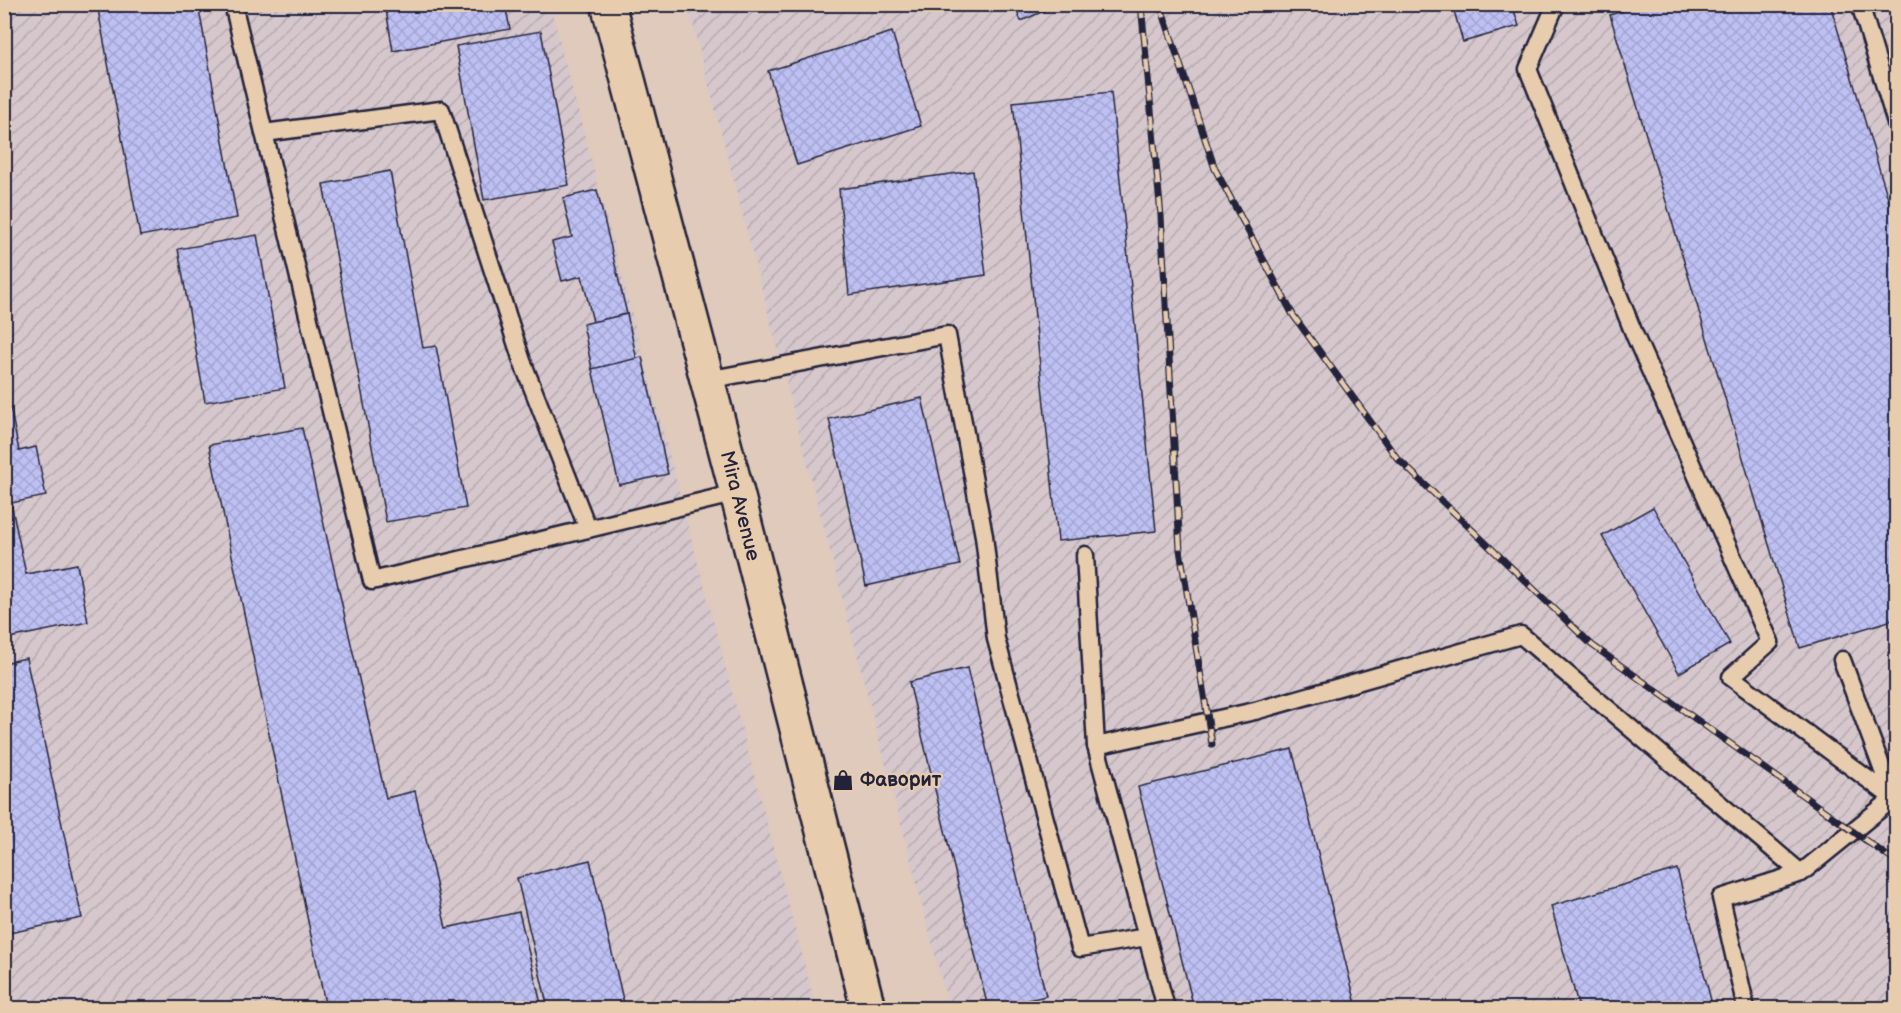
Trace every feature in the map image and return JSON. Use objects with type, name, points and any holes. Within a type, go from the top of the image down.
[{"type":"main road","name":"Mira Avenue","points":[[608,4],[868,1008]]},
{"type":"lane","points":[[233,4],[372,581],[736,493]]},
{"type":"lane","points":[[1556,4],[1528,69],[1635,336],[1770,642],[1731,677],[1895,797]]},
{"type":"lane","points":[[1860,4],[1896,123]]},
{"type":"lane","points":[[264,133],[441,110],[522,361],[588,529]]},
{"type":"lane","points":[[707,380],[947,335],[984,536],[996,639],[1080,948],[1147,937]]},
{"type":"lane","points":[[1085,555],[1096,746],[1166,1008]]},
{"type":"lane","points":[[1096,746],[1255,711],[1521,635],[1801,873]]},
{"type":"lane","points":[[1842,660],[1895,797]]},
{"type":"lane","points":[[1746,1008],[1720,898],[1801,873],[1895,797]]},
{"type":"shaded area","points":[[5,5],[550,5],[816,1008],[5,1008]]},
{"type":"shaded area","points":[[688,5],[1896,5],[1896,1008],[949,1008]]},
{"type":"building","points":[[97,4],[198,4],[237,218],[140,236]]},
{"type":"building","points":[[385,4],[505,4],[510,29],[393,51]]},
{"type":"building","points":[[1014,4],[1060,4],[1021,21]]},
{"type":"building","points":[[1452,4],[1512,4],[1519,26],[1463,42]]},
{"type":"building","points":[[1643,4],[1830,4],[1896,225],[1896,619],[1800,648],[1610,15]]},
{"type":"building","points":[[541,31],[569,185],[484,200],[456,46]]},
{"type":"building","points":[[892,32],[921,126],[797,165],[768,71]]},
{"type":"building","points":[[1111,92],[1156,531],[1058,541],[1013,102]]},
{"type":"building","points":[[390,171],[423,348],[436,346],[466,508],[386,522],[323,184]]},
{"type":"building","points":[[973,171],[986,275],[849,295],[839,189]]},
{"type":"building","points":[[597,190],[627,314],[593,322],[582,276],[562,281],[552,242],[572,237],[563,198]]},
{"type":"building","points":[[257,235],[285,388],[205,402],[178,249]]},
{"type":"building","points":[[627,314],[637,360],[592,369],[583,324]]},
{"type":"building","points":[[642,357],[668,474],[619,485],[592,369]]},
{"type":"building","points":[[922,398],[960,565],[866,586],[829,419]]},
{"type":"building","points":[[9,401],[19,451],[36,447],[46,496],[11,503],[26,574],[77,564],[88,622],[4,639],[4,402]]},
{"type":"building","points":[[302,428],[386,798],[415,791],[446,928],[519,912],[542,1008],[326,1008],[209,445]]},
{"type":"building","points":[[1653,507],[1730,644],[1679,673],[1602,536]]},
{"type":"building","points":[[26,658],[82,918],[4,934],[4,663]]},
{"type":"building","points":[[967,668],[1046,996],[993,1008],[988,1008],[909,682]]},
{"type":"building","points":[[1292,749],[1357,1008],[1194,1008],[1138,787]]},
{"type":"building","points":[[590,860],[625,1008],[548,1008],[517,878]]},
{"type":"building","points":[[1677,869],[1713,1008],[1579,1008],[1551,906]]},
{"type":"railway","points":[[1141,4],[1161,216],[1180,550],[1212,744]]},
{"type":"railway","points":[[1160,4],[1215,169],[1293,315],[1397,458],[1592,645],[1896,862]]},
{"type":"place","name":"Фаворит","points":[[843,780]]}]
